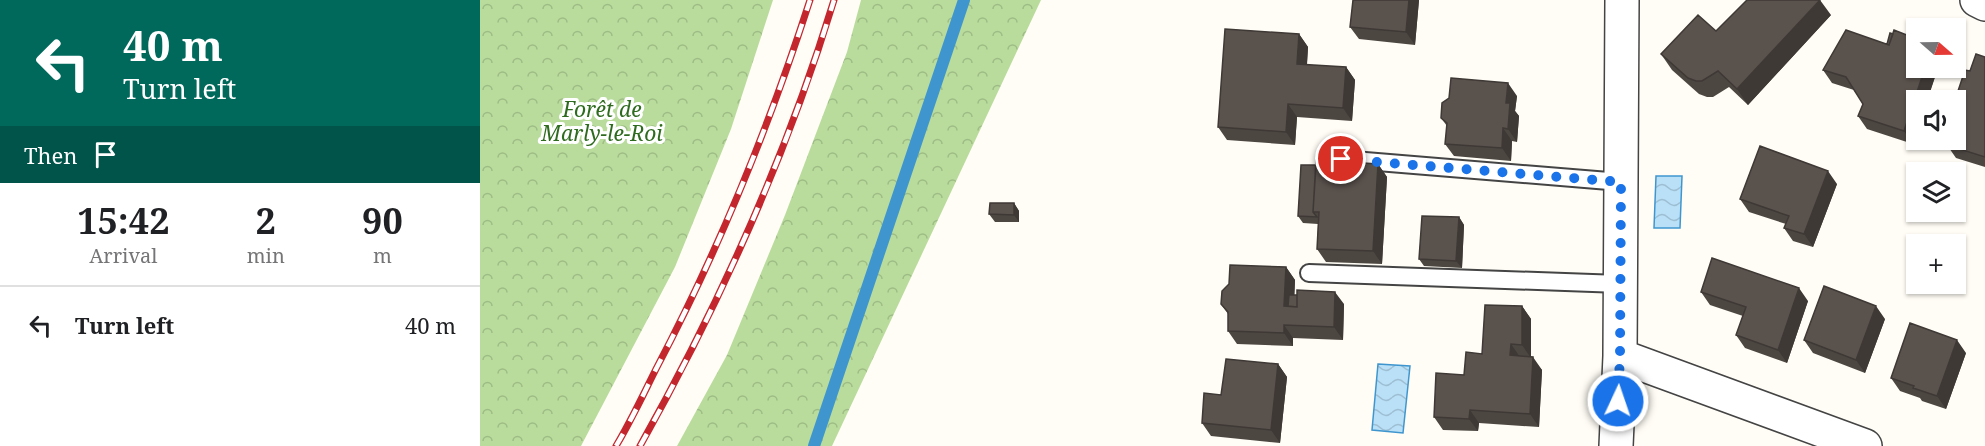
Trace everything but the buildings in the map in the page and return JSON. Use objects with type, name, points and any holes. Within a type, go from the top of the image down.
[{"type":"street","points":[[1616,446],[1620,356],[1622,0]]},
{"type":"street","points":[[1977,0],[1985,4]]},
{"type":"street","points":[[1620,356],[1865,446]]},
{"type":"lane","points":[[1341,159],[1621,182]]},
{"type":"lane","points":[[1309,273],[1620,284]]},
{"type":"green space","name":"Forêt de Marly-le-Roi","points":[[480,0],[773,0],[731,129],[675,267],[581,446],[480,446]]},
{"type":"green space","points":[[861,0],[1041,0],[832,446],[677,446],[727,355],[785,215],[847,52]]},
{"type":"water","points":[[1656,176],[1682,176],[1680,228],[1654,228]]},
{"type":"water","points":[[1378,364],[1410,366],[1403,433],[1372,430]]},
{"type":"waterway","points":[[814,446],[964,0]]},
{"type":"railway","points":[[616,446],[679,324],[721,234],[760,141],[810,0]]},
{"type":"railway","points":[[640,446],[697,339],[749,228],[795,115],[834,0]]},
{"type":"route","points":[[1341,159],[1621,182],[1618,401]]}]
